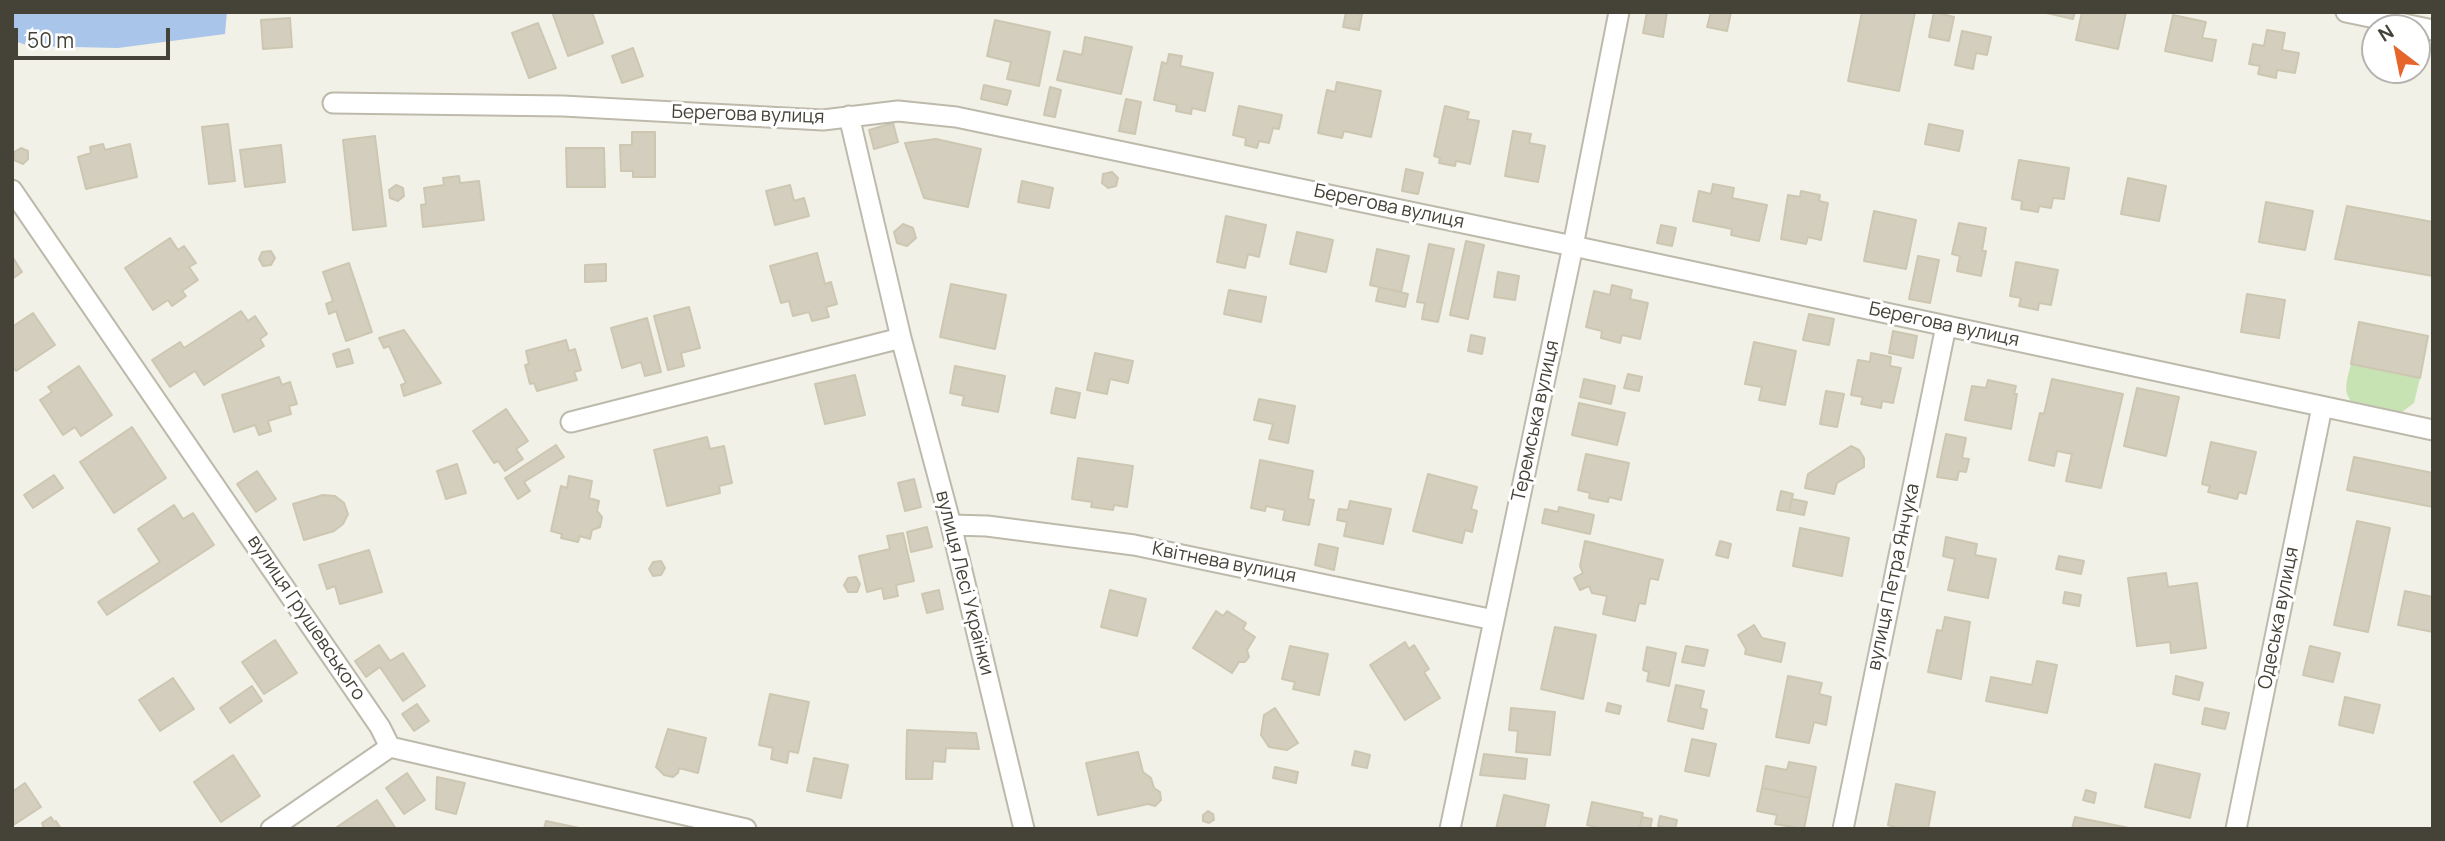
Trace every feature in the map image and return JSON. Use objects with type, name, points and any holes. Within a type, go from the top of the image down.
[{"type":"street","name":"Теремська вулиця","points":[[1450,829],[1573,246],[1619,12]]},
{"type":"street","points":[[2346,12],[2433,30]]},
{"type":"street","name":"Берегова вулиця","points":[[333,103],[563,106],[823,120],[898,111],[957,117],[2433,430]]},
{"type":"street","name":"вулиця Лесі Українки","points":[[849,116],[901,338],[951,525],[1024,829]]},
{"type":"street","name":"вулиця Грушевського","points":[[13,190],[380,727],[390,747]]},
{"type":"street","name":"вулиця Петра Янчука","points":[[1843,829],[1946,326]]},
{"type":"street","points":[[571,422],[901,338]]},
{"type":"street","name":"Одеська вулиця","points":[[2236,829],[2322,407]]},
{"type":"street","name":"Квітнева вулиця","points":[[951,525],[1013,529],[1134,545],[1494,620]]},
{"type":"street","points":[[271,829],[390,747],[746,829]]},
{"type":"green space","points":[[2351,364],[2420,378],[2414,403],[2402,412],[2351,401],[2346,388]]},
{"type":"water","points":[[12,12],[227,12],[225,34],[118,48],[29,46],[12,40]]},
{"type":"building","points":[[552,12],[592,12],[603,43],[568,56]]},
{"type":"building","points":[[1346,12],[1362,14],[1359,30],[1343,27]]},
{"type":"building","points":[[1647,12],[1667,12],[1663,37],[1643,33]]},
{"type":"building","points":[[1711,12],[1731,12],[1727,31],[1707,27]]},
{"type":"building","points":[[1862,12],[1915,12],[1899,91],[1848,81]]},
{"type":"building","points":[[1934,12],[1954,17],[1949,41],[1929,37]]},
{"type":"building","points":[[2042,12],[2075,12],[2073,19]]},
{"type":"building","points":[[2082,12],[2126,12],[2118,49],[2076,40]]},
{"type":"building","points":[[2173,15],[2206,22],[2202,38],[2216,40],[2212,61],[2165,51]]},
{"type":"building","points":[[290,18],[292,47],[263,49],[261,20]]},
{"type":"building","points":[[995,20],[1050,32],[1039,86],[1007,79],[1011,62],[987,56]]},
{"type":"building","points":[[538,23],[556,68],[529,78],[512,33]]},
{"type":"building","points":[[2267,30],[2285,33],[2282,50],[2299,53],[2295,73],[2277,70],[2276,78],[2258,74],[2260,66],[2249,64],[2253,44],[2264,46]]},
{"type":"building","points":[[1962,31],[1991,37],[1987,55],[1976,53],[1973,69],[1955,65]]},
{"type":"building","points":[[1085,37],[1132,47],[1121,94],[1057,80],[1064,51],[1082,55]]},
{"type":"building","points":[[633,48],[643,76],[622,83],[612,56]]},
{"type":"building","points":[[1169,54],[1182,56],[1180,66],[1213,73],[1205,111],[1192,108],[1191,114],[1176,111],[1177,105],[1154,100],[1162,62],[1167,64]]},
{"type":"building","points":[[1337,82],[1381,91],[1371,137],[1344,131],[1342,138],[1318,133],[1327,90],[1335,92]]},
{"type":"building","points":[[984,85],[1011,91],[1007,105],[981,99]]},
{"type":"building","points":[[1050,87],[1061,90],[1055,117],[1044,115]]},
{"type":"building","points":[[1126,99],[1141,102],[1135,134],[1119,131]]},
{"type":"building","points":[[1239,106],[1282,115],[1279,129],[1273,128],[1269,143],[1259,141],[1257,148],[1245,145],[1246,138],[1233,135]]},
{"type":"building","points":[[1445,106],[1469,112],[1467,119],[1479,121],[1470,164],[1456,161],[1455,166],[1439,163],[1440,158],[1434,156]]},
{"type":"building","points":[[893,123],[898,142],[874,149],[869,130]]},
{"type":"building","points":[[228,124],[235,181],[209,184],[202,127]]},
{"type":"building","points":[[1929,124],[1963,131],[1959,151],[1925,144]]},
{"type":"building","points":[[1513,131],[1531,134],[1529,143],[1545,146],[1538,182],[1505,176]]},
{"type":"building","points":[[632,132],[655,132],[655,177],[633,177],[633,171],[621,171],[620,145],[632,145]]},
{"type":"building","points":[[375,136],[386,226],[353,230],[343,140]]},
{"type":"building","points":[[936,139],[981,149],[968,207],[924,198],[905,143]]},
{"type":"building","points":[[103,144],[105,150],[130,144],[137,177],[86,189],[78,157],[91,153],[90,147]]},
{"type":"building","points":[[281,145],[285,182],[245,187],[240,150]]},
{"type":"building","points":[[21,148],[28,151],[28,159],[23,164],[14,160],[14,152]]},
{"type":"building","points":[[566,148],[604,148],[605,187],[567,187]]},
{"type":"building","points":[[2019,160],[2069,168],[2064,199],[2053,198],[2051,208],[2039,206],[2038,212],[2021,209],[2022,201],[2012,199]]},
{"type":"building","points":[[1406,169],[1423,173],[1418,194],[1402,191]]},
{"type":"building","points":[[1112,172],[1118,178],[1116,186],[1108,188],[1102,183],[1103,174]]},
{"type":"building","points":[[459,176],[460,183],[479,181],[484,220],[423,227],[421,205],[426,204],[424,188],[444,185],[443,178]]},
{"type":"building","points":[[2128,178],[2166,186],[2159,221],[2121,214]]},
{"type":"building","points":[[1022,181],[1053,188],[1049,208],[1018,202]]},
{"type":"building","points":[[1713,184],[1734,188],[1732,198],[1767,205],[1759,241],[1731,235],[1732,229],[1693,221],[1699,191],[1711,194]]},
{"type":"building","points":[[396,185],[403,188],[404,196],[398,201],[390,198],[389,190]]},
{"type":"building","points":[[790,185],[794,201],[804,198],[809,216],[775,225],[766,191]]},
{"type":"building","points":[[1801,191],[1820,195],[1819,201],[1828,203],[1821,240],[1808,237],[1806,244],[1781,239],[1788,195],[1800,197]]},
{"type":"building","points":[[2266,202],[2313,211],[2305,250],[2259,242]]},
{"type":"building","points":[[2347,206],[2433,222],[2433,276],[2335,259]]},
{"type":"building","points":[[1874,211],[1916,220],[1906,269],[1864,261]]},
{"type":"building","points":[[1226,216],[1266,225],[1259,257],[1248,254],[1245,268],[1217,262]]},
{"type":"building","points":[[1959,223],[1986,228],[1982,251],[1986,251],[1981,276],[1957,271],[1960,256],[1952,254]]},
{"type":"building","points":[[903,224],[913,228],[916,238],[907,246],[897,243],[894,232]]},
{"type":"building","points":[[1661,225],[1676,228],[1672,246],[1657,243]]},
{"type":"building","points":[[1297,232],[1333,240],[1326,272],[1290,264]]},
{"type":"building","points":[[170,238],[178,250],[184,246],[196,263],[189,267],[198,280],[182,291],[186,296],[172,306],[168,300],[153,310],[125,268]]},
{"type":"building","points":[[1466,241],[1484,245],[1468,319],[1450,315]]},
{"type":"building","points":[[1429,244],[1454,249],[1438,322],[1422,319],[1425,303],[1417,302]]},
{"type":"building","points":[[1377,249],[1409,256],[1401,292],[1370,285]]},
{"type":"building","points":[[271,251],[275,258],[271,265],[263,266],[259,259],[262,252]]},
{"type":"building","points":[[817,253],[825,284],[831,282],[837,304],[826,307],[829,317],[812,321],[809,312],[793,316],[789,301],[781,303],[770,266]]},
{"type":"building","points":[[12,256],[22,272],[12,279]]},
{"type":"building","points":[[1918,256],[1939,260],[1930,303],[1909,299]]},
{"type":"building","points":[[2016,262],[2058,270],[2051,305],[2039,303],[2038,310],[2019,306],[2021,298],[2010,296]]},
{"type":"building","points":[[349,263],[372,332],[346,341],[336,311],[329,314],[326,304],[333,301],[323,272]]},
{"type":"building","points":[[606,264],[606,281],[585,282],[585,265]]},
{"type":"building","points":[[1498,272],[1519,276],[1515,300],[1494,297]]},
{"type":"building","points":[[951,284],[1006,295],[995,349],[940,337]]},
{"type":"building","points":[[1612,285],[1632,290],[1630,299],[1648,303],[1640,339],[1622,335],[1620,343],[1601,338],[1602,331],[1586,327],[1594,291],[1610,295]]},
{"type":"building","points":[[1379,287],[1408,294],[1405,307],[1376,301]]},
{"type":"building","points":[[1229,290],[1266,297],[1261,322],[1224,314]]},
{"type":"building","points":[[2247,294],[2285,300],[2279,338],[2241,332]]},
{"type":"building","points":[[689,307],[700,348],[681,353],[684,366],[668,370],[654,316]]},
{"type":"building","points":[[241,311],[248,321],[255,316],[267,334],[260,339],[264,346],[204,385],[195,371],[170,387],[152,360],[180,342],[184,348]]},
{"type":"building","points":[[33,313],[55,345],[16,371],[12,365],[12,327]]},
{"type":"building","points":[[1809,314],[1834,319],[1829,345],[1803,340]]},
{"type":"building","points":[[647,318],[661,372],[645,376],[641,362],[622,368],[611,328]]},
{"type":"building","points":[[2359,322],[2428,336],[2420,378],[2351,364]]},
{"type":"building","points":[[404,330],[441,383],[404,396],[401,385],[406,383],[389,346],[384,348],[379,338]]},
{"type":"building","points":[[1893,331],[1917,336],[1913,358],[1889,353]]},
{"type":"building","points":[[1471,335],[1485,338],[1482,354],[1468,351]]},
{"type":"building","points":[[566,340],[569,351],[575,349],[581,370],[574,372],[577,380],[537,391],[534,383],[530,384],[525,365],[529,364],[526,351]]},
{"type":"building","points":[[1754,342],[1796,351],[1785,405],[1759,400],[1762,387],[1745,384]]},
{"type":"building","points":[[349,349],[353,363],[337,367],[333,354]]},
{"type":"building","points":[[1095,353],[1133,361],[1128,383],[1110,379],[1107,394],[1087,390]]},
{"type":"building","points":[[1871,353],[1891,357],[1890,366],[1901,368],[1893,403],[1882,401],[1881,408],[1861,404],[1863,397],[1851,395],[1858,360],[1870,362]]},
{"type":"building","points":[[79,366],[112,415],[81,436],[75,427],[63,435],[40,400],[52,392],[48,387]]},
{"type":"building","points":[[955,366],[1005,376],[998,412],[962,405],[964,396],[950,393]]},
{"type":"building","points":[[1628,374],[1642,377],[1639,391],[1624,388]]},
{"type":"building","points":[[855,375],[865,415],[825,424],[815,384]]},
{"type":"building","points":[[279,377],[282,385],[290,382],[297,404],[289,406],[291,414],[268,421],[271,431],[259,435],[255,425],[234,432],[222,395]]},
{"type":"building","points":[[1584,379],[1615,386],[1611,404],[1580,397]]},
{"type":"building","points":[[2052,379],[2123,394],[2101,488],[2066,481],[2072,454],[2057,451],[2054,466],[2029,460],[2040,413],[2044,414]]},
{"type":"building","points":[[1988,380],[2016,386],[2011,429],[1965,420],[1972,386],[1986,388]]},
{"type":"building","points":[[1056,388],[1080,393],[1075,418],[1051,413]]},
{"type":"building","points":[[2137,388],[2179,397],[2166,456],[2124,446]]},
{"type":"building","points":[[1826,391],[1844,394],[1837,427],[1820,424]]},
{"type":"building","points":[[1259,399],[1295,406],[1288,443],[1269,439],[1273,424],[1254,420]]},
{"type":"building","points":[[1579,403],[1625,413],[1617,445],[1572,435]]},
{"type":"building","points":[[506,409],[528,441],[516,449],[523,459],[505,471],[498,461],[494,463],[473,431]]},
{"type":"building","points":[[132,427],[166,478],[114,513],[80,462]]},
{"type":"building","points":[[1946,434],[1966,438],[1962,458],[1969,459],[1966,472],[1959,471],[1957,480],[1937,477]]},
{"type":"building","points":[[707,437],[710,449],[724,446],[732,483],[719,486],[720,493],[667,506],[654,450]]},
{"type":"building","points":[[2211,442],[2256,452],[2246,494],[2239,492],[2237,499],[2208,492],[2210,486],[2202,484]]},
{"type":"building","points":[[556,445],[564,457],[524,482],[530,491],[518,499],[505,478]]},
{"type":"building","points":[[1851,446],[1859,450],[1864,458],[1864,467],[1837,483],[1834,494],[1805,488],[1808,474]]},
{"type":"building","points":[[1586,454],[1629,463],[1621,500],[1609,497],[1608,502],[1589,498],[1590,493],[1578,490]]},
{"type":"building","points":[[2354,457],[2433,473],[2433,507],[2347,490]]},
{"type":"building","points":[[1078,458],[1133,466],[1127,507],[1114,505],[1113,510],[1091,507],[1092,502],[1072,499]]},
{"type":"building","points":[[1260,460],[1313,471],[1308,499],[1314,500],[1309,525],[1283,520],[1285,510],[1266,506],[1265,511],[1251,508]]},
{"type":"building","points":[[457,464],[466,493],[446,499],[437,471]]},
{"type":"building","points":[[257,471],[276,499],[256,512],[237,484]]},
{"type":"building","points":[[1428,474],[1477,487],[1471,509],[1477,511],[1472,532],[1465,530],[1462,543],[1413,531]]},
{"type":"building","points":[[54,475],[63,488],[33,508],[24,495]]},
{"type":"building","points":[[569,476],[592,481],[589,498],[599,501],[597,511],[602,517],[600,527],[592,530],[590,539],[580,536],[578,542],[561,538],[562,534],[551,531],[561,486],[567,488]]},
{"type":"building","points":[[914,479],[921,507],[905,511],[898,483]]},
{"type":"building","points":[[1781,491],[1793,494],[1789,512],[1777,510]]},
{"type":"building","points":[[323,495],[335,496],[344,503],[348,514],[343,524],[334,531],[304,540],[293,504]]},
{"type":"building","points":[[1792,499],[1807,502],[1804,515],[1789,512]]},
{"type":"building","points":[[1350,501],[1391,509],[1383,544],[1344,536],[1347,522],[1337,520],[1339,509],[1348,510]]},
{"type":"building","points":[[174,505],[183,519],[193,513],[214,545],[107,615],[98,602],[160,562],[138,529]]},
{"type":"building","points":[[1559,507],[1594,515],[1590,534],[1542,523],[1545,509],[1558,512]]},
{"type":"building","points":[[2357,521],[2390,528],[2368,632],[2334,625]]},
{"type":"building","points":[[927,527],[932,547],[911,552],[907,532]]},
{"type":"building","points":[[1800,528],[1849,538],[1842,576],[1793,566]]},
{"type":"building","points":[[903,533],[914,581],[896,585],[898,596],[884,599],[882,588],[867,592],[859,556],[890,549],[887,536]]},
{"type":"building","points":[[1946,537],[1977,544],[1975,555],[1996,559],[1988,598],[1948,590],[1955,559],[1943,556]]},
{"type":"building","points":[[1585,541],[1663,560],[1658,580],[1650,578],[1645,604],[1639,603],[1635,621],[1603,614],[1607,596],[1592,593],[1589,586],[1580,590],[1574,578],[1583,573],[1580,566]]},
{"type":"building","points":[[1720,541],[1731,544],[1728,558],[1716,555]]},
{"type":"building","points":[[1319,544],[1338,548],[1334,570],[1315,565]]},
{"type":"building","points":[[369,550],[382,592],[340,604],[335,586],[327,589],[319,565]]},
{"type":"building","points":[[2059,556],[2084,561],[2081,574],[2056,569]]},
{"type":"building","points":[[661,561],[665,568],[661,575],[653,576],[649,569],[653,562]]},
{"type":"building","points":[[2166,573],[2168,587],[2197,583],[2206,648],[2171,653],[2170,642],[2137,646],[2128,578]]},
{"type":"building","points":[[856,577],[860,584],[857,592],[848,592],[844,585],[848,578]]},
{"type":"building","points":[[939,590],[943,609],[927,613],[922,594]]},
{"type":"building","points":[[1110,590],[1146,599],[1137,636],[1101,627]]},
{"type":"building","points":[[2405,591],[2433,597],[2433,632],[2398,625]]},
{"type":"building","points":[[2065,592],[2081,595],[2079,606],[2063,603]]},
{"type":"building","points":[[1216,611],[1223,616],[1227,611],[1246,623],[1243,629],[1255,637],[1247,650],[1249,657],[1245,662],[1239,662],[1232,673],[1193,648]]},
{"type":"building","points":[[1945,617],[1970,622],[1961,679],[1928,672],[1937,630],[1942,631]]},
{"type":"building","points":[[1754,625],[1762,638],[1785,643],[1781,662],[1745,654],[1746,649],[1738,635]]},
{"type":"building","points":[[1555,627],[1596,635],[1583,699],[1541,689]]},
{"type":"building","points":[[275,640],[297,673],[264,694],[242,662]]},
{"type":"building","points":[[1405,642],[1409,649],[1414,645],[1429,669],[1424,672],[1440,698],[1405,720],[1370,665]]},
{"type":"building","points":[[379,645],[390,661],[403,653],[425,686],[403,701],[380,667],[366,677],[355,661]]},
{"type":"building","points":[[1290,646],[1328,654],[1319,695],[1293,689],[1295,682],[1282,679]]},
{"type":"building","points":[[1686,646],[1708,650],[1704,666],[1682,662]]},
{"type":"building","points":[[2310,646],[2340,653],[2333,682],[2303,675]]},
{"type":"building","points":[[1647,647],[1676,653],[1669,686],[1647,681],[1649,672],[1643,670]]},
{"type":"building","points":[[2037,661],[2057,665],[2047,713],[1986,701],[1991,677],[2032,685]]},
{"type":"building","points":[[1788,676],[1822,683],[1819,694],[1831,697],[1826,725],[1814,722],[1809,743],[1776,737]]},
{"type":"building","points":[[2176,676],[2203,683],[2199,700],[2173,694]]},
{"type":"building","points":[[173,678],[194,709],[160,731],[139,700]]},
{"type":"building","points":[[1676,685],[1704,691],[1700,708],[1707,710],[1703,729],[1668,721]]},
{"type":"building","points":[[252,686],[262,701],[230,723],[220,708]]},
{"type":"building","points":[[770,694],[809,702],[798,753],[789,751],[787,763],[771,759],[773,748],[759,745]]},
{"type":"building","points":[[2345,697],[2380,705],[2373,733],[2339,725]]},
{"type":"building","points":[[1608,703],[1621,706],[1619,714],[1606,711]]},
{"type":"building","points":[[417,704],[429,721],[414,731],[402,714]]},
{"type":"building","points":[[1275,708],[1298,743],[1287,750],[1269,747],[1261,735],[1264,715]]},
{"type":"building","points":[[1511,708],[1555,712],[1550,755],[1516,752],[1518,731],[1509,730]]},
{"type":"building","points":[[2205,708],[2229,713],[2225,729],[2202,724]]},
{"type":"building","points":[[668,729],[706,738],[698,773],[679,768],[673,777],[664,775],[656,767]]},
{"type":"building","points":[[907,730],[976,733],[979,749],[946,748],[945,762],[933,761],[932,779],[906,779]]},
{"type":"building","points":[[1692,739],[1716,744],[1709,776],[1685,771]]},
{"type":"building","points":[[1355,751],[1370,755],[1367,768],[1352,765]]},
{"type":"building","points":[[1138,752],[1143,772],[1151,778],[1154,788],[1160,792],[1161,800],[1155,806],[1148,804],[1098,815],[1086,763]]},
{"type":"building","points":[[1484,754],[1527,759],[1525,779],[1480,775]]},
{"type":"building","points":[[233,755],[260,796],[221,822],[194,782]]},
{"type":"building","points":[[814,758],[848,765],[841,798],[807,791]]},
{"type":"building","points":[[1789,762],[1816,767],[1810,798],[1762,788],[1766,766],[1787,770]]},
{"type":"building","points":[[2155,764],[2200,774],[2190,818],[2145,807]]},
{"type":"building","points":[[1275,767],[1298,772],[1296,783],[1273,778]]},
{"type":"building","points":[[407,773],[425,800],[404,814],[386,788]]},
{"type":"building","points":[[437,777],[465,783],[456,814],[436,809]]},
{"type":"building","points":[[25,783],[41,807],[12,826],[12,792]]},
{"type":"building","points":[[1896,784],[1935,792],[1928,829],[1900,829],[1888,825]]},
{"type":"building","points":[[1762,788],[1810,798],[1804,829],[1775,824],[1777,815],[1757,811]]},
{"type":"building","points":[[2086,790],[2096,793],[2094,803],[2083,800]]},
{"type":"building","points":[[1504,795],[1549,805],[1544,829],[1496,829]]},
{"type":"building","points":[[377,800],[396,829],[334,829]]},
{"type":"building","points":[[1592,802],[1643,813],[1639,829],[1604,829],[1587,825]]},
{"type":"building","points":[[1208,811],[1213,814],[1214,820],[1209,823],[1203,821],[1203,815]]},
{"type":"building","points":[[1660,816],[1677,820],[1675,829],[1658,826]]},
{"type":"building","points":[[51,817],[61,829],[44,829],[42,823]]},
{"type":"building","points":[[1642,817],[1652,819],[1650,829],[1639,829]]},
{"type":"building","points":[[2075,817],[2129,828],[2072,829]]},
{"type":"building","points":[[546,821],[584,829],[544,829]]}]
